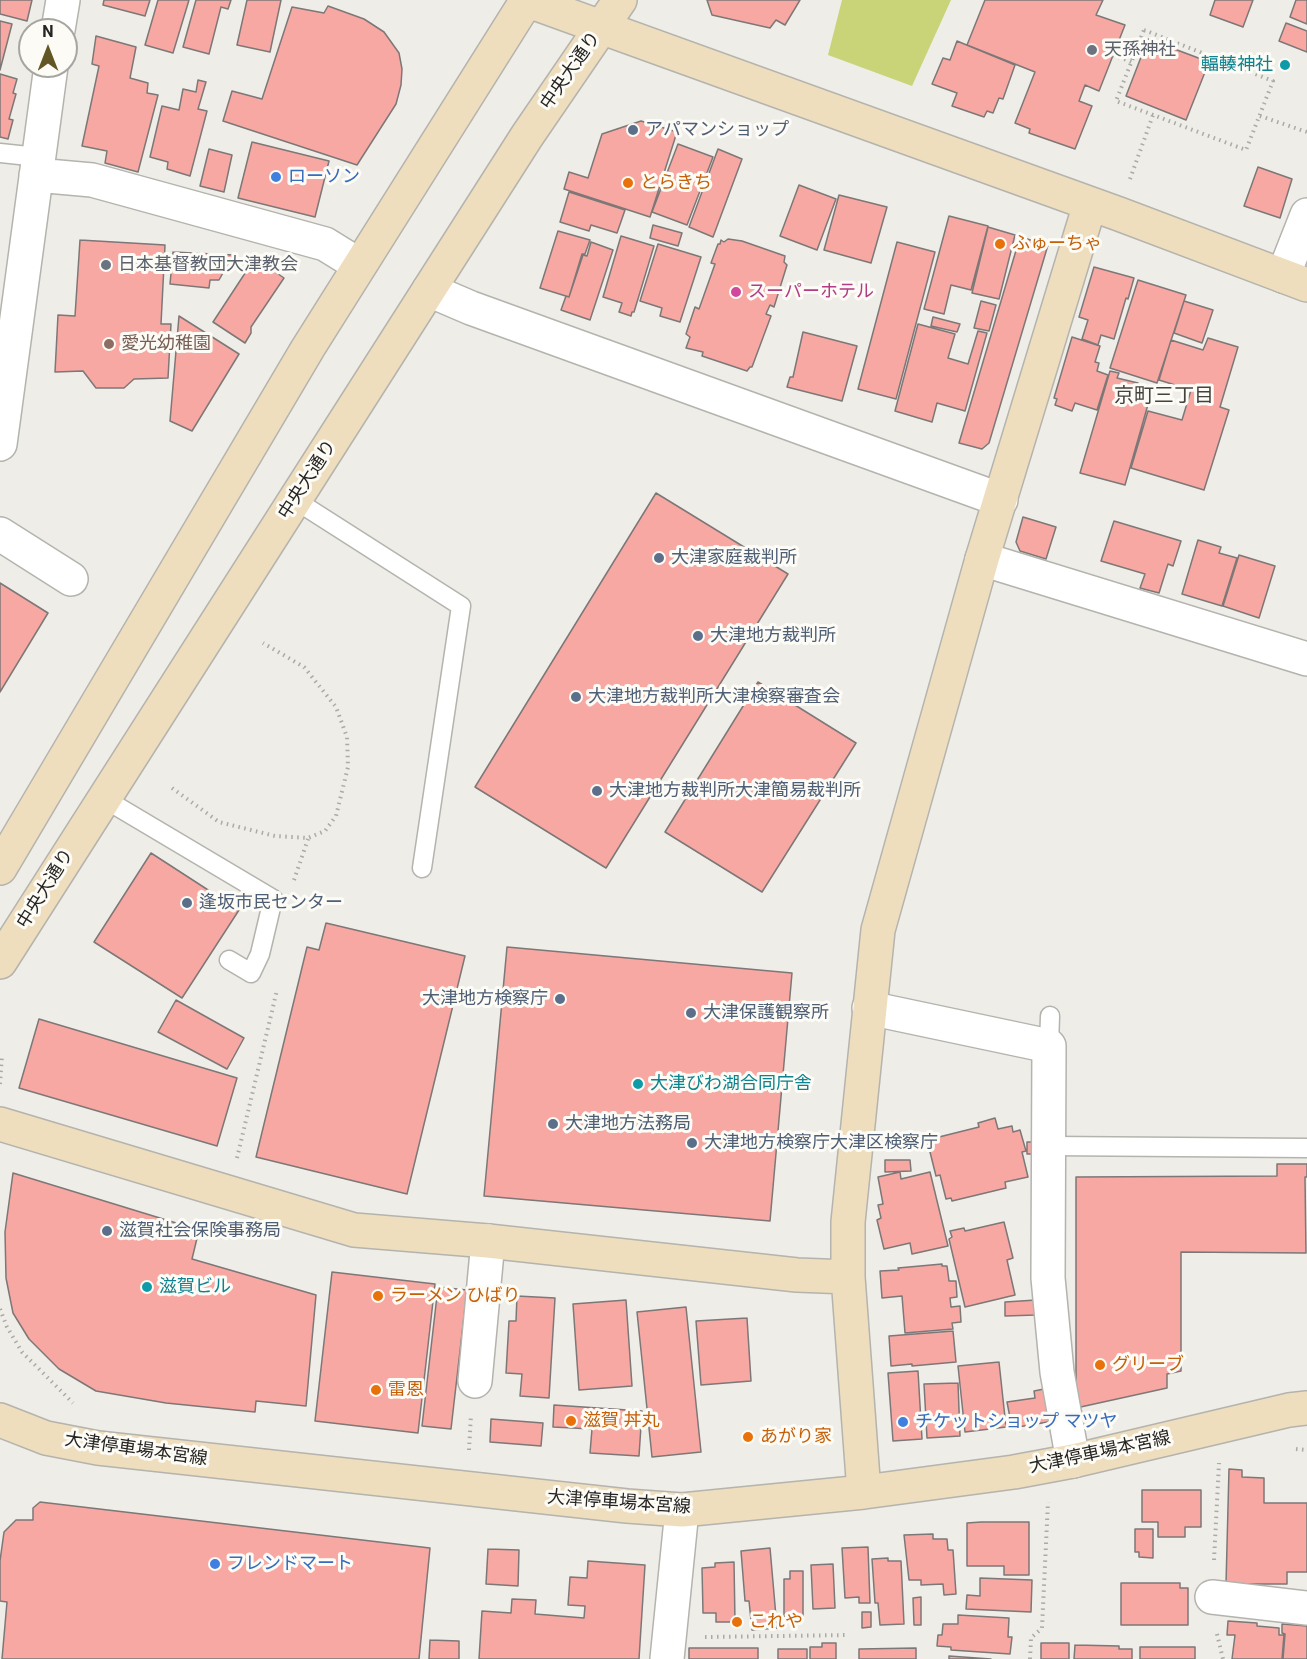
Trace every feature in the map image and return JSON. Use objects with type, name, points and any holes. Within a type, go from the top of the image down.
[{"type":"street","points":[[60,18],[63,0]]},
{"type":"street","points":[[5,860],[302,358],[527,0],[1090,204],[1295,281],[1307,215]]},
{"type":"street","name":"中央大通り","points":[[0,962],[527,136],[620,0]]},
{"type":"street","points":[[0,444],[49,78]]},
{"type":"street","points":[[37,166],[325,244],[359,265]]},
{"type":"street","points":[[864,1492],[848,1277],[848,1222],[878,930],[982,559],[1090,204]]},
{"type":"street","points":[[429,290],[471,308],[1001,500]]},
{"type":"street","points":[[0,534],[70,579]]},
{"type":"street","points":[[982,559],[1307,659]]},
{"type":"street","points":[[869,1008],[1049,1031],[1048,1278],[1057,1372],[1074,1461]]},
{"type":"street","points":[[0,1124],[354,1230],[488,1241],[797,1275],[848,1277]]},
{"type":"street","points":[[475,1382],[488,1241]]},
{"type":"street","name":"大津停車場本宮線","points":[[0,1420],[46,1438],[98,1448],[615,1505],[682,1510],[864,1492],[1014,1472],[1074,1461],[1289,1410],[1307,1408]]},
{"type":"street","points":[[668,1648],[682,1510]]},
{"type":"street","points":[[1212,1598],[1307,1608]]},
{"type":"lane","points":[[0,153],[37,166]]},
{"type":"lane","points":[[295,500],[461,606],[422,868]]},
{"type":"lane","points":[[103,798],[273,899],[260,954],[251,973],[229,960]]},
{"type":"lane","points":[[1049,1146],[1307,1148]]},
{"type":"path","points":[[1144,30],[1273,81],[1246,150],[1116,101],[1132,62],[1144,30]]},
{"type":"path","points":[[1113,55],[1132,62]]},
{"type":"path","points":[[1130,179],[1153,115]]},
{"type":"path","points":[[1260,116],[1307,132]]},
{"type":"path","points":[[172,788],[219,822],[275,836],[308,838],[325,831],[336,816],[348,767],[347,737],[336,706],[304,667],[263,643]]},
{"type":"path","points":[[273,899],[290,891],[308,838]]},
{"type":"path","points":[[235,1167],[277,987]]},
{"type":"path","points":[[0,1084],[2,1055]]},
{"type":"path","points":[[0,1309],[7,1327],[22,1352],[73,1403]]},
{"type":"path","points":[[1030,1659],[1031,1638],[1042,1628],[1048,1496]]},
{"type":"path","points":[[668,1648],[849,1635]]},
{"type":"green space","points":[[842,0],[951,0],[912,86],[828,55]]},
{"type":"building","points":[[0,0],[32,0],[28,18],[18,19],[0,14]]},
{"type":"building","points":[[104,0],[150,0],[145,16],[103,5]]},
{"type":"building","points":[[158,0],[189,0],[173,53],[145,45]]},
{"type":"building","points":[[196,0],[231,0],[228,9],[221,7],[209,54],[183,47]]},
{"type":"building","points":[[247,0],[281,0],[270,52],[237,45]]},
{"type":"building","points":[[707,0],[800,0],[785,25],[776,20],[770,28],[712,15]]},
{"type":"building","points":[[985,0],[1103,0],[1096,15],[1125,25],[1099,91],[1085,85],[1079,101],[1092,106],[1075,149],[1029,133],[1030,129],[1015,123],[1035,72],[967,45]]},
{"type":"building","points":[[1215,0],[1253,0],[1243,27],[1210,15]]},
{"type":"building","points":[[1296,0],[1307,0],[1307,24],[1290,17]]},
{"type":"building","points":[[328,6],[364,19],[384,32],[399,53],[402,69],[396,104],[357,165],[223,121],[232,91],[262,99],[292,7],[324,13]]},
{"type":"building","points":[[0,21],[12,24],[0,70]]},
{"type":"building","points":[[1286,23],[1307,31],[1307,52],[1279,41]]},
{"type":"building","points":[[96,36],[136,47],[130,78],[148,83],[147,93],[158,95],[138,172],[105,163],[107,151],[82,146],[99,66],[92,64]]},
{"type":"building","points":[[1148,39],[1209,62],[1186,120],[1126,96]]},
{"type":"building","points":[[957,41],[1015,65],[1003,99],[999,98],[993,113],[987,111],[984,117],[952,106],[957,93],[932,84],[943,58],[950,60]]},
{"type":"building","points":[[0,74],[17,79],[13,93],[16,94],[9,119],[13,120],[8,139],[0,137]]},
{"type":"building","points":[[198,80],[206,82],[198,109],[207,111],[190,176],[167,169],[168,162],[150,157],[162,106],[179,110],[183,89],[196,92]]},
{"type":"building","points":[[641,121],[677,132],[650,217],[564,189],[569,172],[588,178],[602,134]]},
{"type":"building","points":[[252,142],[329,161],[315,217],[238,198]]},
{"type":"building","points":[[678,144],[713,157],[687,225],[652,212]]},
{"type":"building","points":[[209,149],[232,155],[224,192],[200,186]]},
{"type":"building","points":[[718,149],[742,159],[713,237],[689,227]]},
{"type":"building","points":[[1258,167],[1292,179],[1280,218],[1244,206]]},
{"type":"building","points":[[799,185],[836,199],[817,250],[780,236]]},
{"type":"building","points":[[569,192],[625,210],[617,233],[591,225],[589,231],[560,222]]},
{"type":"building","points":[[839,195],[887,207],[871,263],[824,250]]},
{"type":"building","points":[[949,216],[988,226],[971,290],[951,285],[944,314],[924,309]]},
{"type":"building","points":[[653,225],[682,233],[678,246],[650,238]]},
{"type":"building","points":[[988,227],[1015,235],[999,299],[972,293]]},
{"type":"building","points":[[558,231],[590,240],[585,254],[582,254],[569,297],[540,288]]},
{"type":"building","points":[[621,236],[654,246],[631,316],[619,312],[622,303],[603,297]]},
{"type":"building","points":[[1020,237],[1048,245],[989,443],[982,449],[959,443]]},
{"type":"building","points":[[728,239],[742,241],[785,256],[784,262],[787,265],[774,307],[770,305],[766,314],[771,316],[752,367],[747,371],[702,356],[703,352],[686,348],[690,337],[686,334],[695,307],[699,309],[715,264],[711,263],[718,244],[721,240],[724,242]]},
{"type":"building","points":[[80,240],[165,245],[161,324],[171,324],[168,378],[134,379],[124,388],[96,388],[83,371],[55,372],[58,315],[75,316]]},
{"type":"building","points":[[591,242],[613,250],[590,320],[561,310],[566,296],[569,297],[583,255],[587,256]]},
{"type":"building","points":[[897,242],[935,252],[896,399],[858,389]]},
{"type":"building","points":[[658,244],[701,257],[680,322],[660,316],[662,308],[640,301]]},
{"type":"building","points":[[173,252],[233,255],[219,280],[210,280],[209,288],[170,284]]},
{"type":"building","points":[[255,258],[284,278],[251,327],[251,333],[245,343],[213,322]]},
{"type":"building","points":[[1094,267],[1134,278],[1114,339],[1101,335],[1098,345],[1082,339],[1088,320],[1079,317]]},
{"type":"building","points":[[1138,280],[1186,295],[1157,383],[1110,368]]},
{"type":"building","points":[[981,301],[996,305],[989,331],[974,328]]},
{"type":"building","points":[[1184,301],[1213,310],[1202,343],[1174,333]]},
{"type":"building","points":[[179,316],[239,354],[192,431],[170,421]]},
{"type":"building","points":[[933,317],[960,324],[957,332],[931,326]]},
{"type":"building","points":[[918,324],[955,334],[948,358],[968,364],[978,331],[987,333],[965,411],[937,403],[932,422],[895,411]]},
{"type":"building","points":[[803,332],[857,346],[842,401],[787,387],[790,377],[793,377]]},
{"type":"building","points":[[1072,337],[1100,346],[1095,362],[1099,363],[1097,371],[1108,375],[1097,410],[1075,403],[1072,411],[1055,405],[1057,399],[1054,398]]},
{"type":"building","points":[[1208,338],[1238,347],[1220,407],[1229,410],[1204,490],[1131,468],[1148,411],[1182,420],[1191,390],[1159,380],[1171,340],[1203,350]]},
{"type":"building","points":[[1110,371],[1119,373],[1117,378],[1138,383],[1135,390],[1151,394],[1125,485],[1080,473]]},
{"type":"building","points":[[656,493],[788,574],[606,868],[475,787]]},
{"type":"building","points":[[1023,517],[1056,527],[1046,559],[1020,551],[1016,542]]},
{"type":"building","points":[[1114,521],[1181,541],[1173,566],[1168,564],[1159,593],[1140,588],[1145,574],[1101,561]]},
{"type":"building","points":[[1198,540],[1221,547],[1219,553],[1237,558],[1222,606],[1182,594]]},
{"type":"building","points":[[1239,555],[1275,566],[1259,618],[1223,606]]},
{"type":"building","points":[[0,583],[48,613],[0,692]]},
{"type":"building","points":[[758,682],[856,743],[762,892],[665,832]]},
{"type":"building","points":[[151,853],[239,910],[182,998],[94,942]]},
{"type":"building","points":[[326,923],[465,956],[407,1194],[256,1157],[307,947],[319,950]]},
{"type":"building","name":"大津びわ湖合同庁舎","points":[[507,947],[792,973],[770,1221],[484,1196]]},
{"type":"building","points":[[176,1000],[244,1038],[227,1069],[158,1032]]},
{"type":"building","points":[[39,1019],[237,1078],[217,1146],[19,1088]]},
{"type":"building","points":[[995,1118],[998,1129],[1012,1126],[1013,1132],[1020,1130],[1026,1151],[1022,1152],[1028,1177],[1005,1182],[1006,1188],[952,1201],[951,1198],[946,1199],[940,1175],[936,1176],[927,1140],[979,1127],[978,1123]]},
{"type":"building","points":[[1027,1142],[1036,1142],[1036,1154],[1027,1154]]},
{"type":"building","points":[[885,1160],[910,1160],[911,1171],[885,1172]]},
{"type":"building","points":[[1277,1164],[1307,1164],[1307,1177],[1305,1177],[1306,1253],[1181,1252],[1181,1371],[1167,1374],[1167,1388],[1076,1408],[1076,1177],[1277,1176]]},
{"type":"building","points":[[900,1172],[901,1179],[930,1172],[948,1246],[912,1254],[910,1243],[884,1249],[877,1220],[881,1218],[878,1205],[883,1204],[878,1177]]},
{"type":"building","name":"滋賀ビル","points":[[13,1173],[199,1230],[192,1259],[316,1295],[306,1406],[256,1401],[255,1412],[166,1403],[96,1391],[59,1369],[29,1339],[13,1313],[6,1278],[5,1232]]},
{"type":"building","points":[[1004,1222],[1013,1258],[1007,1260],[1015,1295],[965,1307],[949,1239],[952,1237],[950,1231],[964,1228],[965,1231]]},
{"type":"building","points":[[942,1264],[942,1266],[947,1266],[949,1281],[956,1281],[957,1297],[950,1298],[951,1307],[960,1306],[961,1322],[952,1323],[953,1329],[905,1333],[902,1296],[882,1298],[880,1271]]},
{"type":"building","points":[[332,1272],[435,1284],[418,1433],[315,1421]]},
{"type":"building","points":[[438,1287],[467,1290],[451,1429],[422,1426]]},
{"type":"building","points":[[517,1296],[555,1298],[549,1398],[520,1396],[522,1374],[506,1373],[509,1321],[516,1321]]},
{"type":"building","points":[[626,1300],[632,1386],[579,1390],[573,1304]]},
{"type":"building","points":[[1036,1300],[1036,1315],[1005,1316],[1005,1302]]},
{"type":"building","points":[[686,1307],[701,1452],[652,1457],[637,1312]]},
{"type":"building","points":[[747,1318],[751,1381],[701,1385],[696,1321]]},
{"type":"building","points":[[953,1331],[956,1362],[891,1366],[889,1336]]},
{"type":"building","points":[[999,1362],[1006,1427],[965,1432],[958,1366]]},
{"type":"building","points":[[918,1371],[922,1439],[893,1441],[888,1373]]},
{"type":"building","points":[[958,1383],[960,1436],[927,1438],[924,1384]]},
{"type":"building","points":[[1049,1388],[1054,1421],[1012,1428],[1007,1402],[1035,1398],[1034,1391]]},
{"type":"building","points":[[554,1405],[642,1411],[639,1456],[590,1453],[592,1429],[553,1427]]},
{"type":"building","points":[[491,1419],[543,1423],[541,1446],[490,1442]]},
{"type":"building","points":[[1229,1469],[1242,1470],[1242,1477],[1264,1478],[1264,1503],[1307,1503],[1307,1572],[1287,1572],[1287,1584],[1226,1584]]},
{"type":"building","points":[[1142,1490],[1201,1490],[1201,1527],[1185,1527],[1185,1537],[1158,1537],[1158,1522],[1142,1522]]},
{"type":"building","points":[[40,1502],[430,1548],[419,1659],[2,1659],[7,1602],[0,1601],[0,1561],[4,1532],[16,1520],[33,1520],[33,1508]]},
{"type":"building","points":[[1029,1522],[1029,1575],[1004,1575],[1004,1566],[967,1566],[967,1523]]},
{"type":"building","points":[[1135,1529],[1153,1529],[1153,1558],[1139,1557],[1139,1552],[1135,1552]]},
{"type":"building","points":[[933,1534],[933,1539],[947,1539],[948,1550],[953,1550],[956,1594],[944,1595],[943,1584],[921,1585],[921,1580],[909,1580],[904,1535]]},
{"type":"building","points":[[868,1547],[870,1603],[859,1603],[859,1597],[845,1598],[842,1548]]},
{"type":"building","points":[[770,1548],[777,1628],[752,1630],[749,1601],[745,1601],[741,1551]]},
{"type":"building","points":[[488,1549],[519,1550],[518,1586],[486,1584]]},
{"type":"building","points":[[888,1558],[888,1561],[901,1561],[904,1624],[880,1625],[878,1603],[875,1603],[872,1559]]},
{"type":"building","points":[[588,1561],[645,1565],[639,1659],[479,1659],[482,1611],[511,1613],[512,1599],[536,1600],[535,1614],[584,1618],[585,1606],[568,1605],[570,1577],[587,1578]]},
{"type":"building","points":[[734,1562],[735,1622],[716,1622],[716,1613],[703,1613],[702,1568],[715,1567],[715,1563]]},
{"type":"building","points":[[833,1564],[835,1608],[813,1609],[811,1565]]},
{"type":"building","points":[[790,1571],[803,1571],[803,1619],[784,1619],[784,1579],[790,1579]]},
{"type":"building","points":[[980,1578],[1032,1580],[1031,1612],[966,1609],[967,1595],[980,1596]]},
{"type":"building","points":[[1121,1583],[1180,1583],[1180,1588],[1188,1588],[1188,1625],[1121,1625]]},
{"type":"building","points":[[921,1597],[921,1625],[914,1625],[913,1598]]},
{"type":"building","points":[[862,1612],[871,1612],[871,1627],[862,1628]]},
{"type":"building","points":[[958,1615],[1009,1618],[1008,1637],[1012,1637],[1010,1654],[951,1650],[951,1647],[937,1646],[938,1635],[942,1635],[943,1624],[958,1624]]},
{"type":"building","points":[[1228,1621],[1257,1623],[1257,1626],[1279,1628],[1279,1635],[1284,1635],[1282,1659],[1232,1659],[1235,1635],[1227,1635]]},
{"type":"building","points":[[1282,1624],[1307,1626],[1307,1659],[1283,1659],[1285,1634],[1282,1633]]},
{"type":"building","points":[[430,1640],[459,1641],[459,1659],[429,1659]]},
{"type":"building","points":[[822,1643],[836,1643],[836,1659],[810,1659],[810,1647],[822,1647]]},
{"type":"building","points":[[1041,1643],[1069,1643],[1069,1659],[1041,1659]]},
{"type":"building","points":[[1075,1645],[1119,1646],[1119,1649],[1132,1649],[1132,1659],[1074,1659]]},
{"type":"building","points":[[1140,1647],[1195,1647],[1195,1659],[1140,1659]]},
{"type":"building","points":[[689,1648],[758,1648],[758,1659],[689,1659]]},
{"type":"building","points":[[916,1648],[916,1659],[859,1659],[859,1649]]},
{"type":"building","points":[[778,1649],[807,1649],[807,1659],[778,1659]]},
{"type":"building","points":[[949,1656],[991,1659],[949,1659]]},
{"type":"place","name":"天孫神社","points":[[1092,50]]},
{"type":"place","name":"輻輳神社","points":[[1285,65]]},
{"type":"place","name":"アパマンショップ","points":[[633,130]]},
{"type":"place","name":"ローソン","points":[[276,177]]},
{"type":"place","name":"とらきち","points":[[628,183]]},
{"type":"place","name":"ふゅーちゃ","points":[[1000,244]]},
{"type":"place","name":"日本基督教団大津教会","points":[[106,265]]},
{"type":"place","name":"スーパーホテル","points":[[736,292]]},
{"type":"place","name":"愛光幼稚園","points":[[109,344]]},
{"type":"place","name":"大津家庭裁判所","points":[[659,558]]},
{"type":"place","name":"大津地方裁判所","points":[[698,636]]},
{"type":"place","name":"大津地方裁判所大津検察審査会","points":[[576,697]]},
{"type":"place","name":"大津地方裁判所大津簡易裁判所","points":[[597,791]]},
{"type":"place","name":"逢坂市民センター","points":[[187,903]]},
{"type":"place","name":"大津地方検察庁","points":[[560,999]]},
{"type":"place","name":"大津保護観察所","points":[[691,1013]]},
{"type":"place","name":"大津びわ湖合同庁舎","points":[[638,1084]]},
{"type":"place","name":"大津地方法務局","points":[[553,1124]]},
{"type":"place","name":"大津地方検察庁大津区検察庁","points":[[692,1143]]},
{"type":"place","name":"滋賀社会保険事務局","points":[[107,1231]]},
{"type":"place","name":"滋賀ビル","points":[[147,1287]]},
{"type":"place","name":"ラーメン ひばり","points":[[378,1296]]},
{"type":"place","name":"グリーブ","points":[[1100,1365]]},
{"type":"place","name":"雷恩","points":[[376,1390]]},
{"type":"place","name":"滋賀 丼丸","points":[[571,1421]]},
{"type":"place","name":"チケットショップ マツヤ","points":[[903,1422]]},
{"type":"place","name":"あがり家","points":[[748,1437]]},
{"type":"place","name":"フレンドマート","points":[[215,1564]]},
{"type":"place","name":"これや","points":[[737,1622]]},
{"type":"district","name":"京町三丁目","points":[[1164,397]]}]
